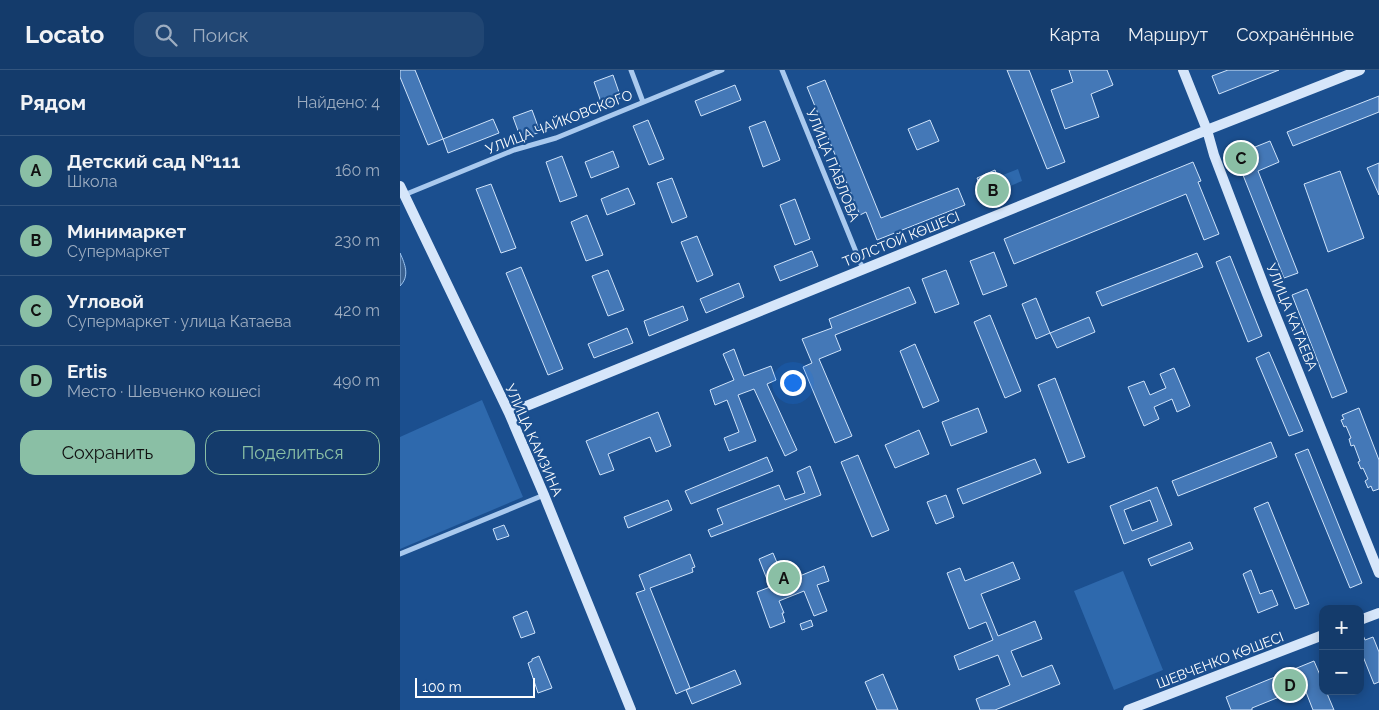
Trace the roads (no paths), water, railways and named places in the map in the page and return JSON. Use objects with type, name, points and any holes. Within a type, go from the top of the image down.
[{"type":"main road","name":"УЛИЦА КАТАЕВА","points":[[1183,70],[1267,294],[1379,573]]},
{"type":"main road","name":"ТОЛСТОЙ КӨШЕСІ","points":[[509,413],[1207,130],[1360,70]]},
{"type":"main road","name":"УЛИЦА КАМЗИНА","points":[[402,191],[509,413],[631,710]]},
{"type":"main road","points":[[1364,619],[1379,613]]},
{"type":"main road","name":"ШЕВЧЕНКО КӨШЕСІ","points":[[1128,710],[1319,637]]},
{"type":"street","points":[[631,70],[643,102]]},
{"type":"street","name":"УЛИЦА ЧАЙКОВСКОГО","points":[[402,191],[514,150],[556,138],[722,70]]},
{"type":"street","name":"УЛИЦА ПАВЛОВА","points":[[782,70],[863,269]]},
{"type":"street","points":[[400,554],[544,496]]},
{"type":"place","name":"Угловой","points":[[1241,158]]},
{"type":"place","name":"Минимаркет","points":[[993,190]]},
{"type":"place","name":"Детский сад №111","points":[[784,578]]},
{"type":"place","name":"Ertis","points":[[1290,685]]}]
